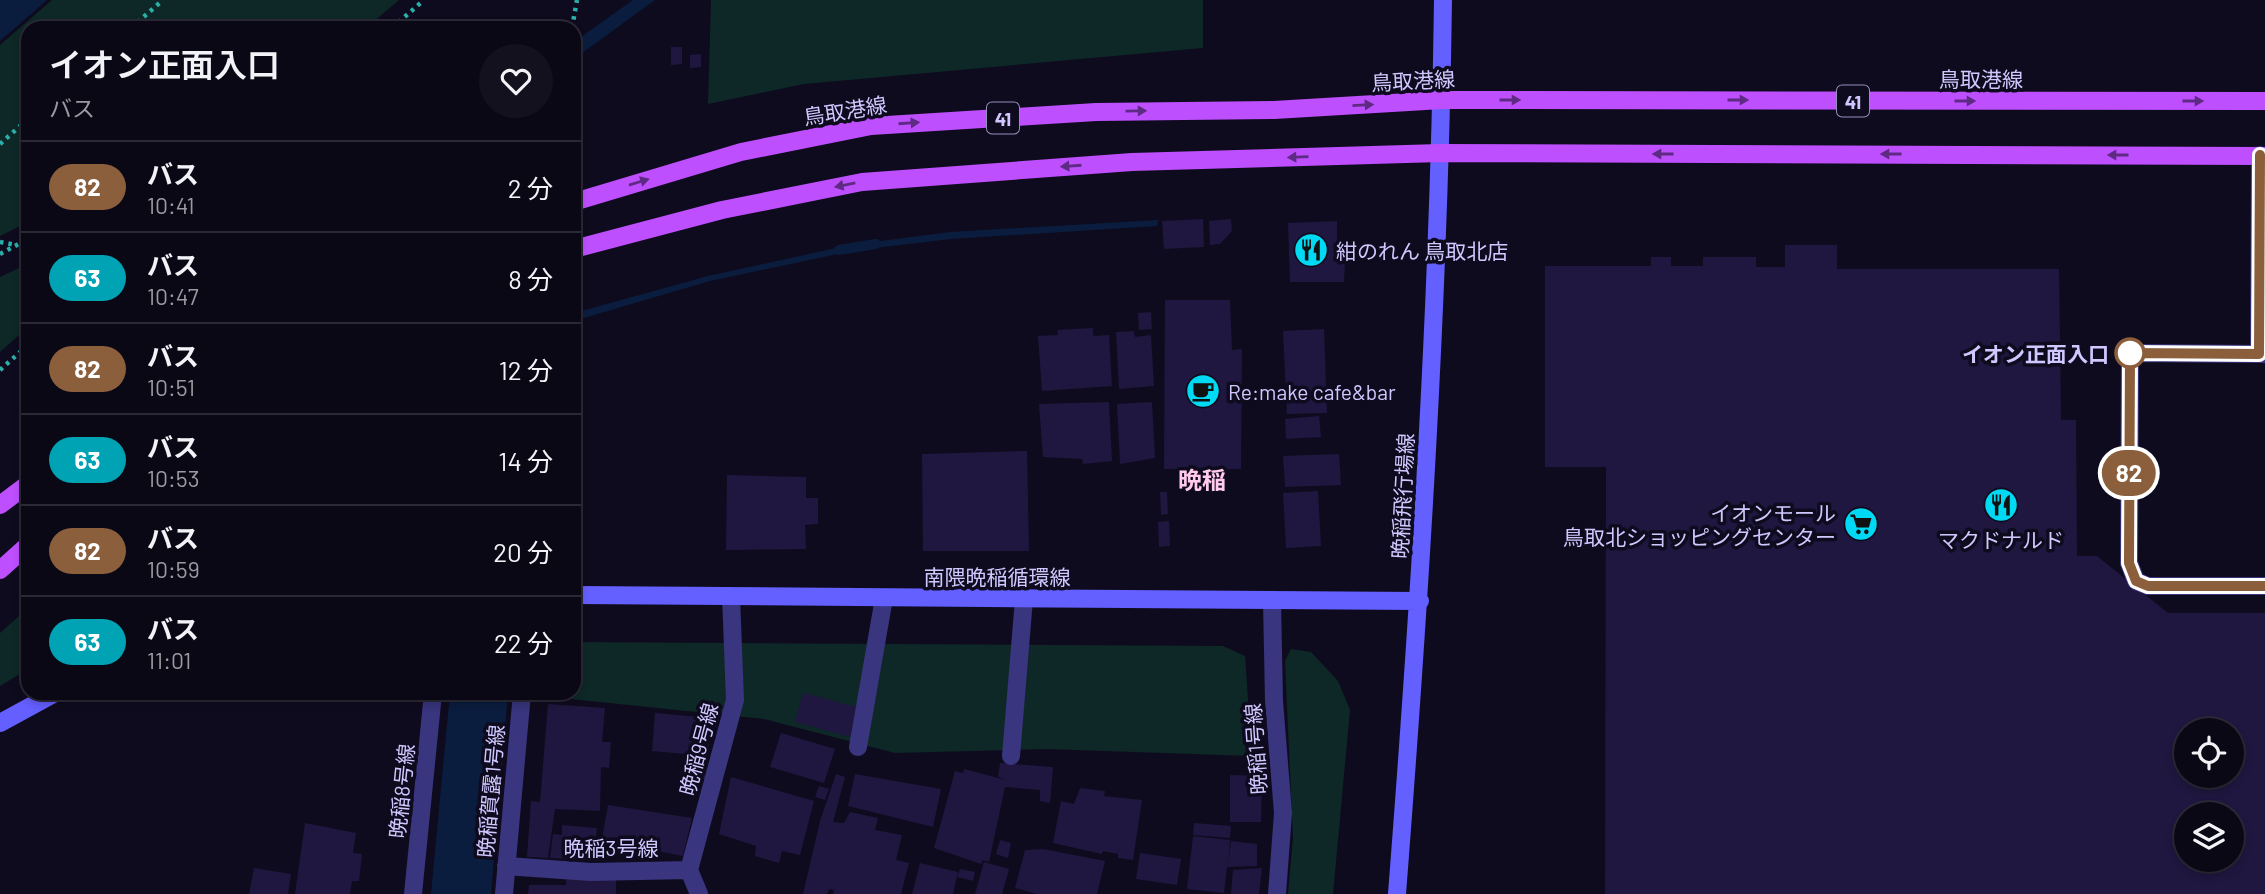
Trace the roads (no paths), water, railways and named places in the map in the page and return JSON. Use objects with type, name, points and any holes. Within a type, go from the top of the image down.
[{"type":"main road","name":"鳥取港線","points":[[581,200],[741,152],[871,126],[1096,112],[1275,110],[1442,100],[2265,101]]},
{"type":"main road","points":[[581,248],[722,210],[862,182],[1132,162],[1440,153],[2263,155]]},
{"type":"main road","points":[[0,505],[21,489]]},
{"type":"main road","points":[[0,570],[21,551]]},
{"type":"street","name":"晩稲飛行場線","points":[[1397,894],[1419,601],[1440,153],[1443,0]]},
{"type":"street","points":[[2263,155],[2262,354],[2130,353],[2129,563],[2136,581],[2148,586],[2265,586]]},
{"type":"street","name":"南隈晩稲循環線","points":[[581,596],[1419,601]]},
{"type":"street","name":"晩稲9号線","points":[[689,870],[734,700],[731,596]]},
{"type":"street","points":[[858,747],[884,598]]},
{"type":"street","points":[[1011,756],[1024,599]]},
{"type":"street","name":"晩稲1号線","points":[[1272,601],[1274,701],[1283,813],[1277,894]]},
{"type":"street","points":[[0,723],[42,700]]},
{"type":"street","name":"晩稲8号線","points":[[413,894],[432,700]]},
{"type":"street","name":"晩稲賀露1号線","points":[[504,894],[521,700]]},
{"type":"street","name":"晩稲3号線","points":[[506,866],[591,872],[689,870]]},
{"type":"street","points":[[689,870],[699,894]]},
{"type":"water","points":[[0,0],[47,0],[21,21],[0,41]]},
{"type":"water","points":[[633,0],[655,0],[581,54],[581,37]]},
{"type":"water","points":[[1158,220],[1157,226],[951,239],[866,249],[865,243],[950,232]]},
{"type":"water","points":[[850,245],[852,251],[710,281],[581,319],[581,311],[708,276]]},
{"type":"water","points":[[449,700],[507,700],[491,894],[431,894]]},
{"type":"waterway","points":[[839,250],[876,244]]},
{"type":"place","name":"紺のれん 鳥取北店","points":[[1311,250]]},
{"type":"place","name":"イオン正面入口","points":[[2130,353]]},
{"type":"place","name":"Re:make cafe&bar","points":[[1203,391]]},
{"type":"place","name":"マクドナルド","points":[[2001,505]]},
{"type":"place","name":"イオンモール 鳥取北ショッピングセンター","points":[[1861,524]]},
{"type":"district","name":"晩稲","points":[[1202,479]]}]
